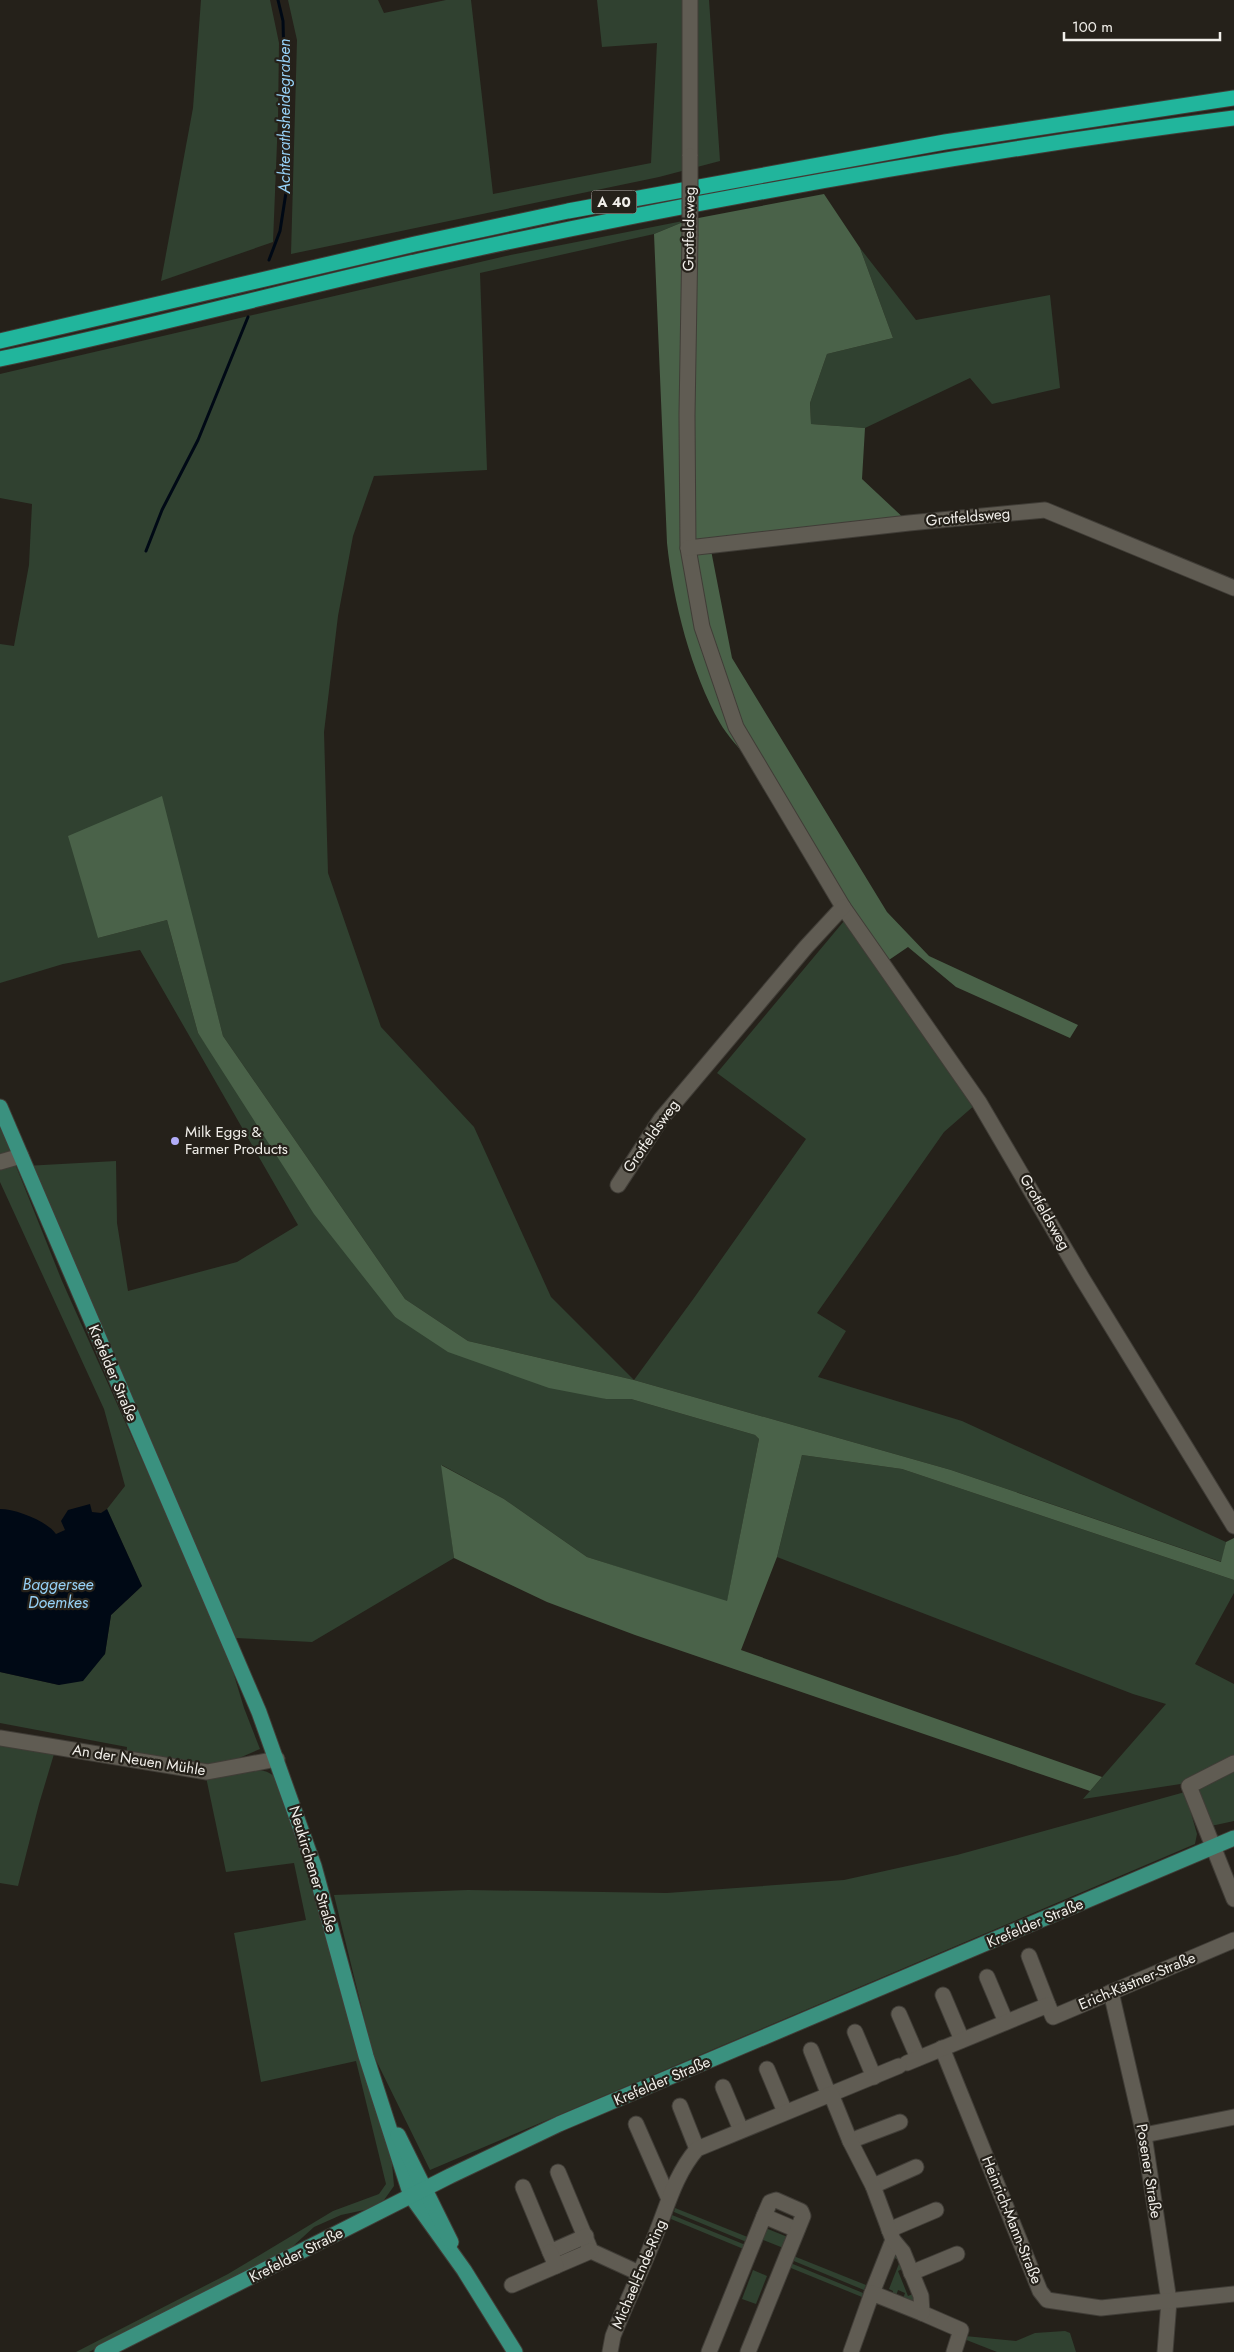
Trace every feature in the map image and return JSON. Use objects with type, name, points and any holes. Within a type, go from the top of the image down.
[{"type":"highway","name":"A 40","points":[[0,341],[415,244],[578,209],[926,145],[1234,98]]},
{"type":"highway","name":"A 40","points":[[0,360],[416,262],[569,230],[802,185],[945,160],[1234,118]]},
{"type":"main road","name":"Krefelder Straße","points":[[0,1107],[228,1639]]},
{"type":"main road","name":"Neukirchener Straße","points":[[228,1639],[277,1759],[314,1866],[366,2056],[411,2196],[464,2270],[515,2352]]},
{"type":"main road","name":"Krefelder Straße","points":[[102,2352],[426,2188],[559,2124],[1234,1838]]},
{"type":"main road","name":"Neukirchener Straße","points":[[383,2105],[426,2188],[464,2270]]},
{"type":"street","name":"Grotfeldsweg","points":[[690,0],[690,236],[686,415],[688,548],[702,627],[736,727],[843,907],[979,1102],[1082,1278],[1234,1526]]},
{"type":"street","name":"Grotfeldsweg","points":[[688,548],[1045,510],[1234,588]]},
{"type":"street","name":"Grotfeldsweg","points":[[618,1185],[661,1119],[800,954],[843,907]]},
{"type":"street","points":[[0,1162],[20,1156]]},
{"type":"street","name":"An der Neuen Mühle","points":[[0,1738],[207,1772],[277,1759]]},
{"type":"street","points":[[1234,1763],[1189,1786],[1212,1848],[1234,1899]]},
{"type":"street","name":"Erich-Kästner-Straße","points":[[1048,2004],[1053,2017],[1234,1940]]},
{"type":"street","points":[[899,2014],[908,2062],[1048,2004],[1029,1956]]},
{"type":"street","points":[[987,1977],[1006,2022]]},
{"type":"street","name":"Posener Straße","points":[[1111,1992],[1144,2135],[1169,2301],[1165,2352]]},
{"type":"street","points":[[943,1995],[962,2040]]},
{"type":"street","points":[[855,2032],[874,2077]]},
{"type":"street","name":"Heinrich-Mann-Straße","points":[[942,2048],[1040,2291],[1047,2300],[1100,2308],[1234,2294]]},
{"type":"street","points":[[811,2050],[850,2141],[873,2186],[891,2235],[903,2252],[912,2272],[921,2296],[922,2313]]},
{"type":"street","name":"Michael-Ende-Ring","points":[[610,2352],[613,2336],[659,2228],[668,2197],[686,2161],[697,2149],[908,2062]]},
{"type":"street","points":[[767,2069],[784,2112]]},
{"type":"street","points":[[724,2087],[741,2130]]},
{"type":"street","points":[[680,2106],[697,2149]]},
{"type":"street","points":[[1144,2135],[1234,2117]]},
{"type":"street","points":[[850,2141],[900,2122]]},
{"type":"street","points":[[636,2124],[668,2197]]},
{"type":"street","points":[[873,2186],[916,2167]]},
{"type":"street","points":[[558,2172],[592,2251],[639,2273]]},
{"type":"street","points":[[523,2187],[556,2266]]},
{"type":"street","points":[[708,2352],[770,2202],[776,2200],[801,2210],[803,2216],[748,2352]]},
{"type":"street","points":[[851,2352],[891,2235],[936,2210]]},
{"type":"street","points":[[550,2252],[586,2236]]},
{"type":"street","points":[[512,2285],[592,2251]]},
{"type":"street","points":[[912,2272],[957,2254]]},
{"type":"street","points":[[872,2293],[961,2330],[954,2352]]},
{"type":"green space","points":[[201,0],[270,0],[279,43],[273,242],[161,281],[193,108]]},
{"type":"green space","points":[[288,0],[378,0],[384,13],[446,0],[471,0],[493,194],[651,163],[657,43],[602,47],[597,0],[709,0],[720,161],[659,177],[291,254],[297,40]]},
{"type":"green space","points":[[824,194],[860,248],[893,338],[827,354],[810,403],[811,424],[865,428],[862,479],[909,523],[710,545],[732,658],[887,912],[929,956],[1078,1025],[1070,1038],[956,987],[908,947],[886,962],[746,756],[720,723],[700,682],[685,636],[674,588],[667,543],[654,234],[688,220]]},
{"type":"green space","points":[[688,220],[654,234],[480,273],[487,470],[374,476],[353,536],[338,616],[324,732],[328,873],[381,1027],[474,1127],[551,1297],[634,1380],[468,1341],[405,1299],[223,1036],[179,868],[98,938],[167,920],[198,1033],[395,1317],[606,1399],[631,1399],[755,1435],[759,1439],[727,1602],[587,1557],[504,1499],[442,1465],[454,1558],[312,1642],[236,1638],[25,1166],[116,1161],[117,1223],[128,1291],[237,1262],[298,1225],[140,950],[63,964],[0,983],[0,644],[14,646],[29,565],[32,504],[0,498],[0,374],[506,256]]},
{"type":"green space","points":[[860,248],[916,320],[1050,295],[1060,388],[992,404],[970,378],[865,428],[811,424],[810,403],[827,354],[893,338]]},
{"type":"green space","points":[[162,796],[223,1036],[405,1299],[468,1341],[634,1380],[951,1470],[1221,1562],[1226,1542],[1234,1538],[1234,1580],[902,1469],[802,1455],[777,1557],[741,1650],[1102,1777],[1090,1791],[635,1635],[547,1602],[454,1558],[441,1465],[504,1499],[587,1557],[727,1601],[759,1439],[755,1435],[631,1399],[606,1399],[549,1388],[448,1352],[395,1317],[314,1214],[198,1033],[167,920],[98,938],[68,836]]},
{"type":"green space","points":[[844,921],[976,1104],[944,1132],[817,1313],[846,1331],[818,1377],[962,1421],[1226,1542],[1222,1562],[951,1470],[634,1380],[806,1139],[717,1073]]},
{"type":"green space","points":[[0,1126],[62,1281],[225,1645],[244,1708],[260,1749],[207,1772],[126,1758],[127,1747],[0,1723],[0,1672],[59,1685],[105,1654],[111,1615],[142,1586],[107,1509],[125,1486],[104,1409],[0,1182]]},
{"type":"green space","points":[[802,1455],[902,1469],[1234,1580],[1234,1593],[1195,1664],[1234,1684],[1234,1759],[1187,1783],[1083,1799],[1166,1704],[1133,1694],[777,1557]]},
{"type":"green space","points":[[0,1738],[54,1754],[18,1886],[0,1883]]},
{"type":"green space","points":[[1234,1767],[1234,1821],[1211,1826],[1196,1789]]},
{"type":"green space","points":[[258,1770],[271,1774],[280,1785],[312,1884],[392,2163],[394,2186],[384,2200],[369,2209],[341,2215],[314,2227],[292,2247],[89,2352],[76,2352],[228,2274],[333,2211],[379,2194],[386,2184],[356,2061],[261,2082],[234,1933],[306,1920],[294,1863],[226,1872],[206,1777]]},
{"type":"green space","points":[[1185,1792],[1197,1834],[1195,1844],[430,2170],[373,2054],[334,1895],[468,1890],[667,1893],[844,1880],[957,1855]]},
{"type":"green space","points":[[675,2208],[750,2238],[749,2243],[674,2212]]},
{"type":"green space","points":[[672,2215],[748,2246],[746,2250],[671,2219]]},
{"type":"green space","points":[[763,2227],[790,2238],[786,2249],[758,2238]]},
{"type":"green space","points":[[895,2251],[904,2268],[898,2271],[908,2296],[915,2293],[913,2304],[903,2299],[905,2293],[898,2290],[896,2296],[892,2295],[893,2291],[889,2289],[900,2261],[893,2257]]},
{"type":"green space","points":[[791,2255],[866,2285],[864,2290],[789,2259]]},
{"type":"green space","points":[[788,2262],[863,2293],[862,2297],[786,2266]]},
{"type":"green space","points":[[753,2270],[767,2276],[756,2304],[742,2299]]},
{"type":"green space","points":[[1065,2331],[1070,2333],[1076,2352],[997,2352],[964,2339],[965,2336],[1016,2341],[1035,2333]]},
{"type":"water","name":"Baggersee Doemkes","points":[[90,1504],[92,1512],[101,1513],[107,1509],[142,1586],[111,1615],[105,1654],[83,1681],[59,1685],[0,1672],[0,1509],[14,1511],[39,1520],[56,1534],[65,1530],[61,1521],[68,1510]]},
{"type":"waterway","name":"Achterathsheidegraben","points":[[269,260],[280,231],[287,186],[283,21],[278,0]]},
{"type":"waterway","name":"Achterathsheidegraben","points":[[146,551],[162,510],[198,440],[248,317]]},
{"type":"place","name":"Milk Eggs & Farmer Products","points":[[175,1141]]}]
